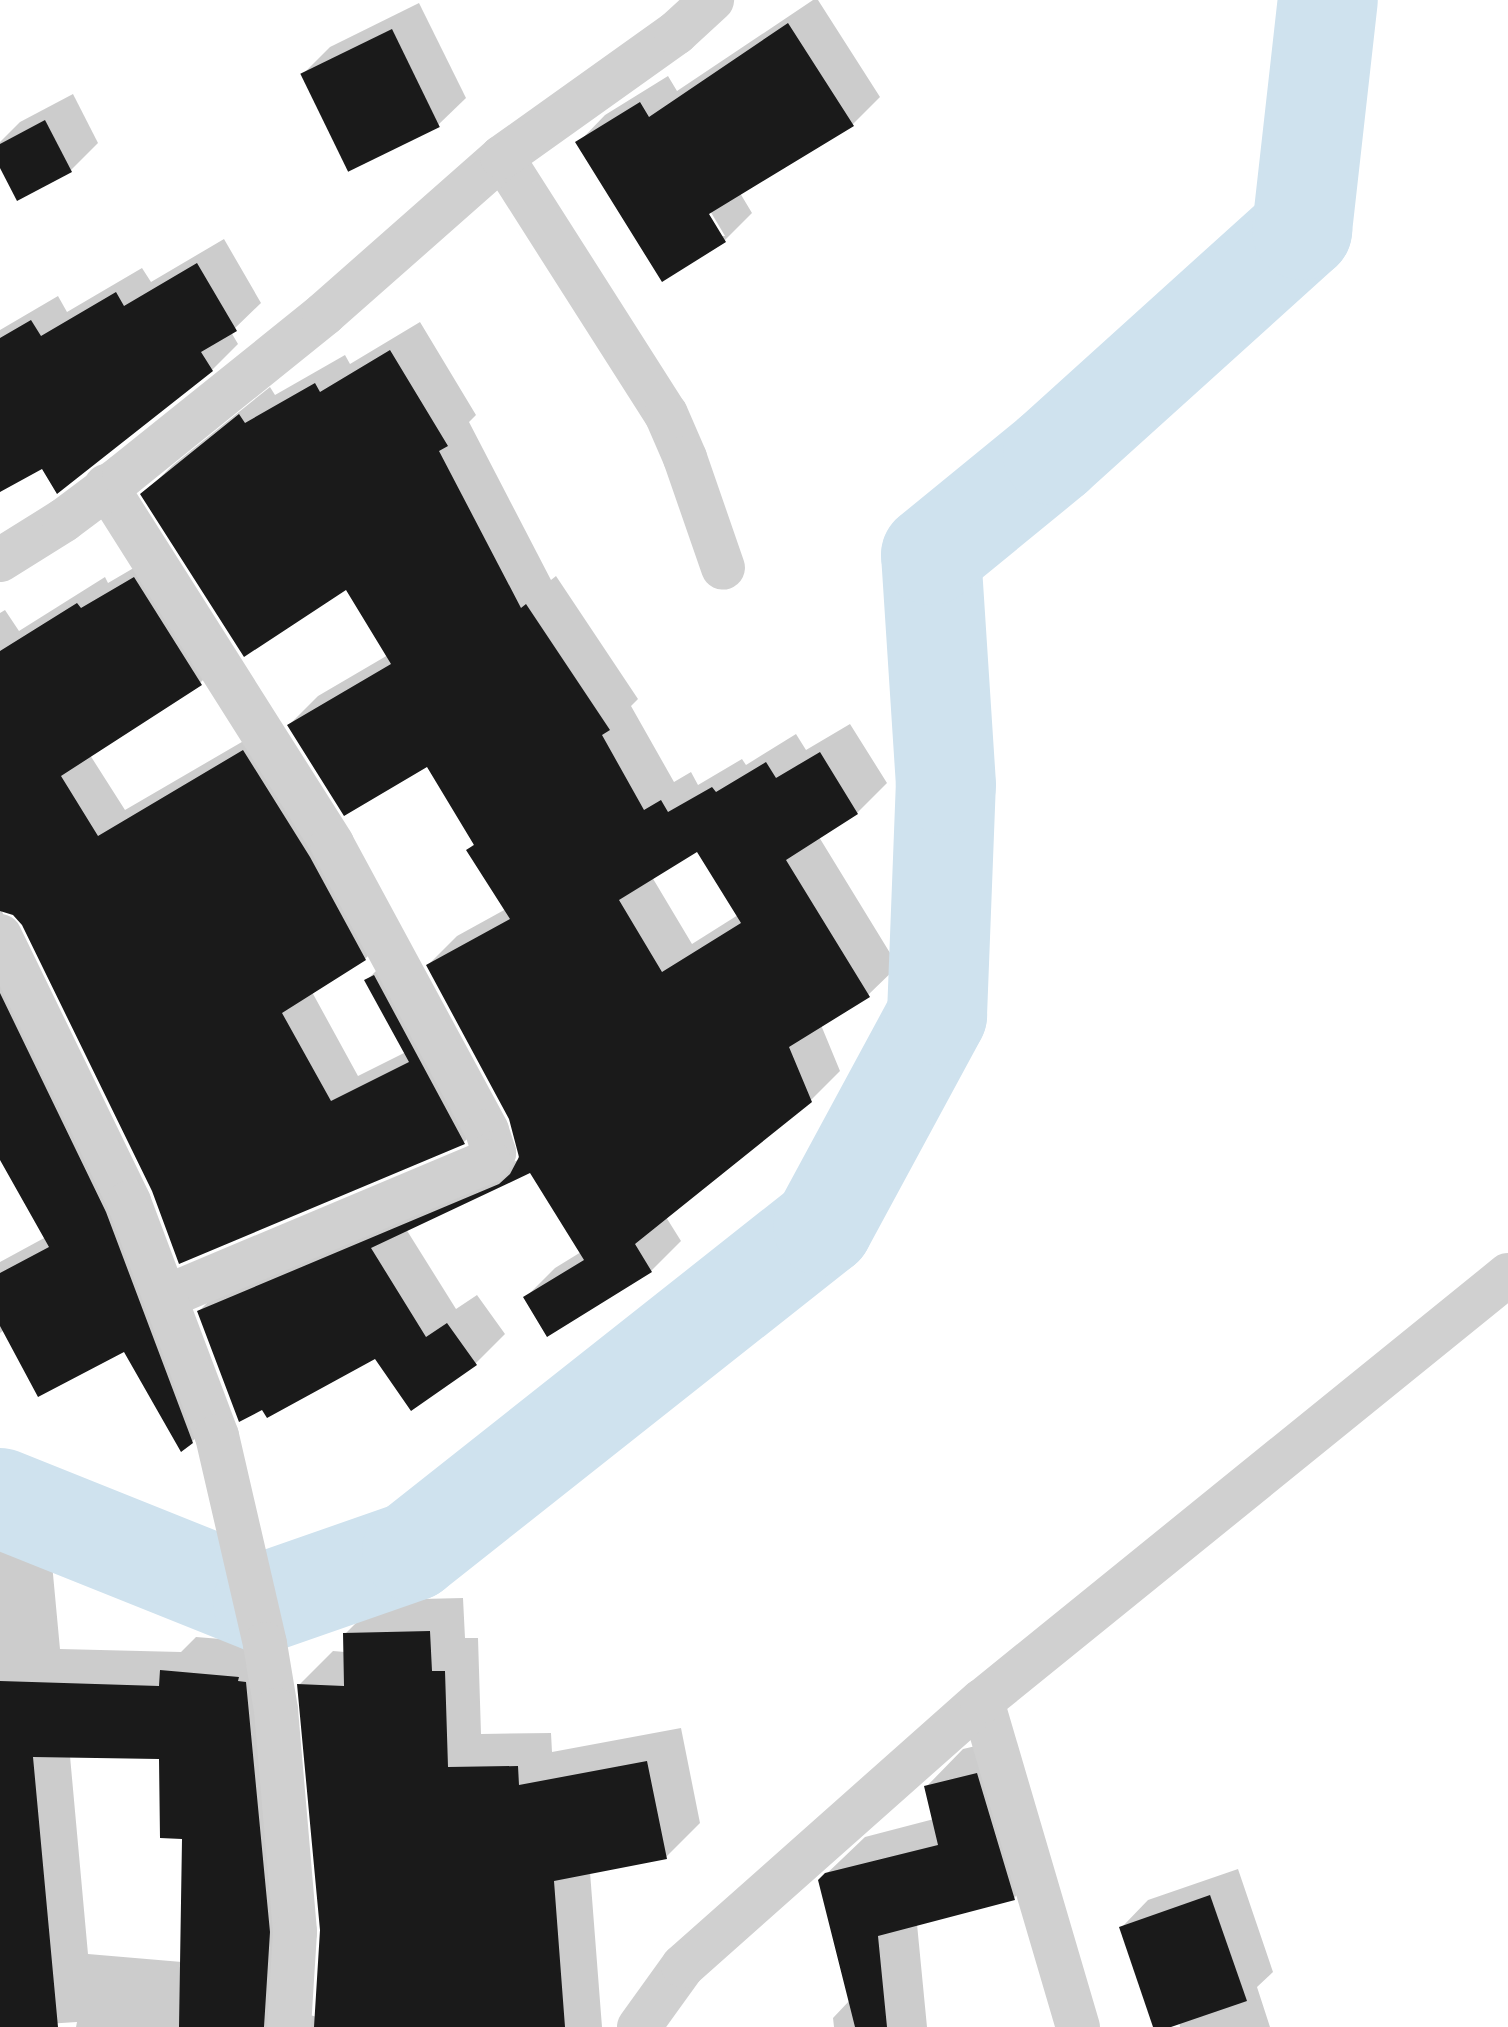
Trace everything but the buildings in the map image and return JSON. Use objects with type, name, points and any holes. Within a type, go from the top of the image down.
[{"type":"street","points":[[0,560],[64,520],[324,314],[502,157],[676,33],[712,0]]},
{"type":"street","points":[[502,157],[666,414],[685,458],[723,568]]},
{"type":"street","points":[[106,486],[332,844],[487,1131],[494,1153],[489,1161],[165,1297]]},
{"type":"street","points":[[0,936],[129,1202],[217,1436],[265,1644],[276,1710],[295,1932],[289,2027]]},
{"type":"street","points":[[639,2027],[683,1966],[982,1701],[1508,1275]]},
{"type":"street","points":[[982,1701],[1078,2027]]},
{"type":"waterway","points":[[0,1498],[263,1603],[412,1551],[823,1226],[937,1015],[946,785],[931,555],[1053,455],[1302,230],[1328,0]]}]
